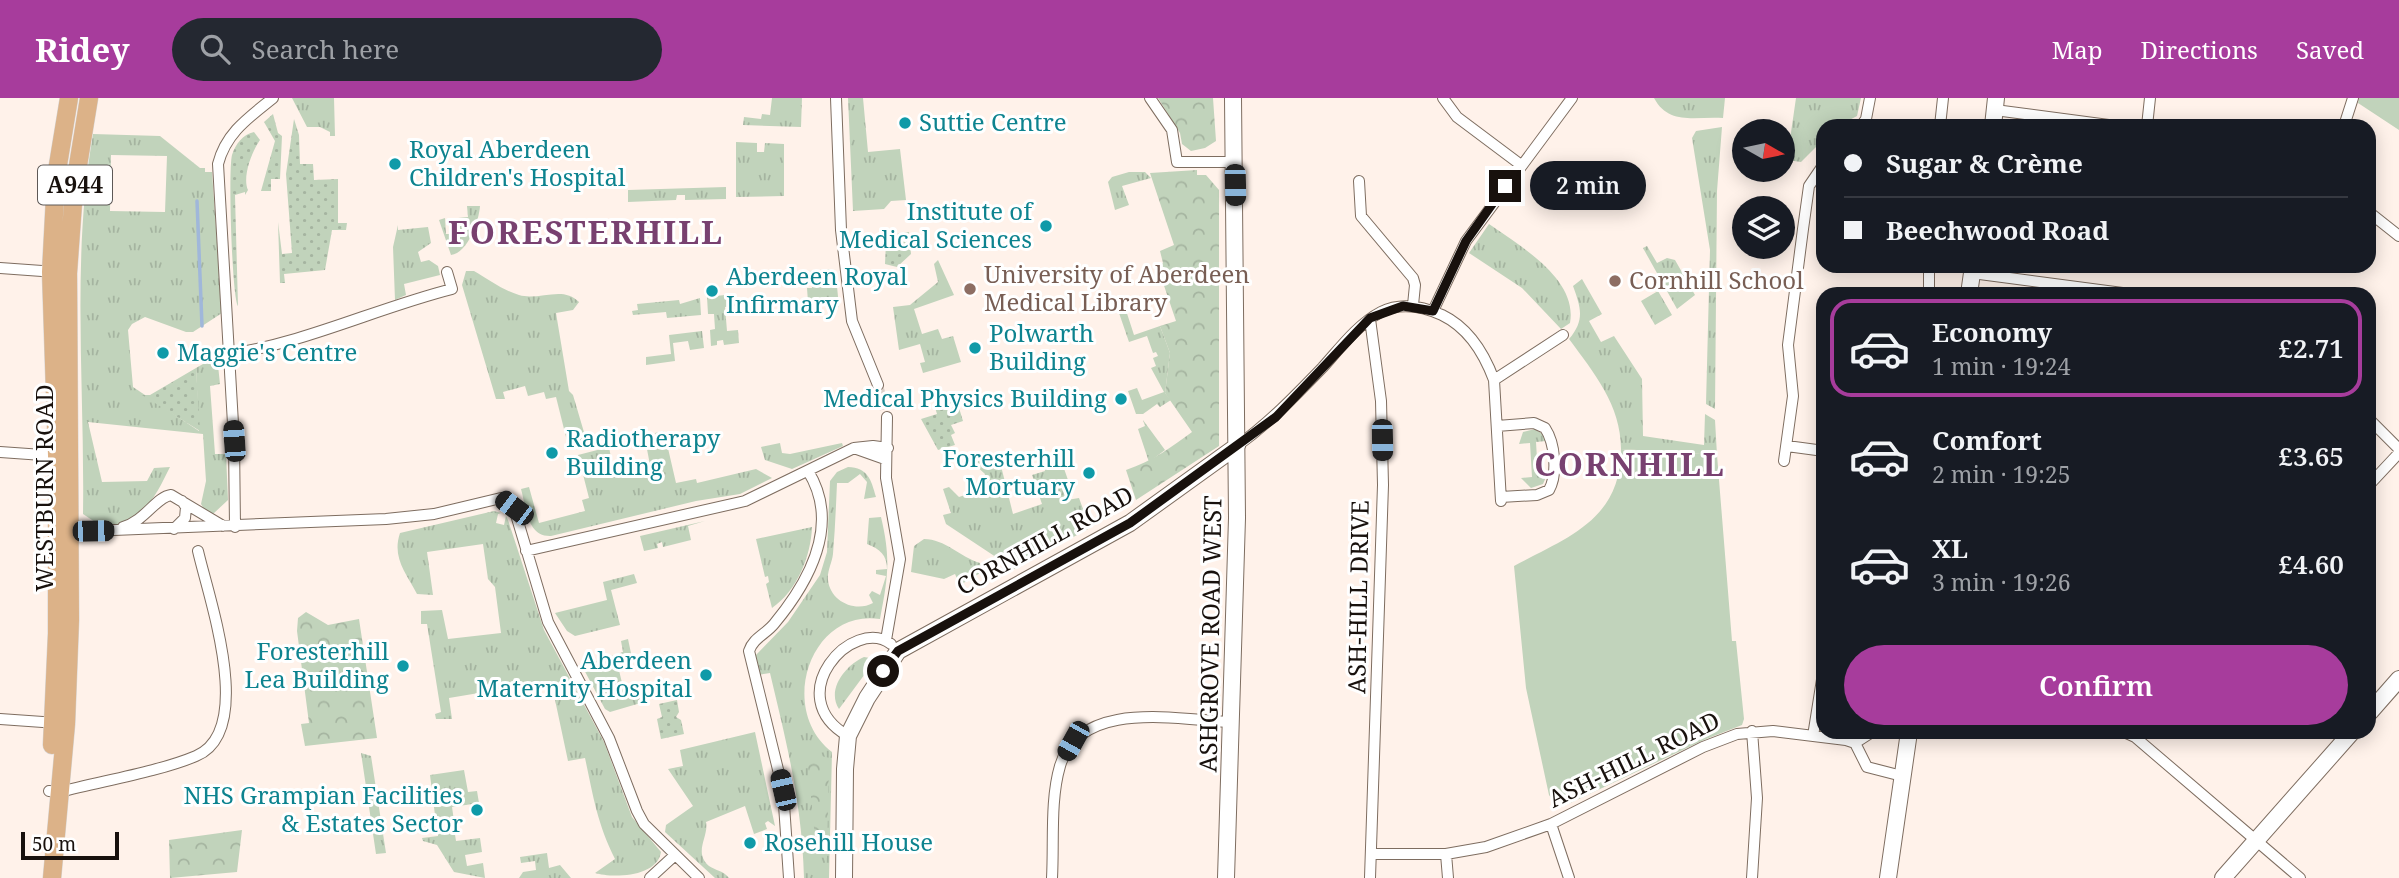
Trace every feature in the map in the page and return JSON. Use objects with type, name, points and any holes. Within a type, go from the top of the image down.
[{"type":"main road","name":"WESTBURN ROAD","points":[[52,878],[63,531],[56,177],[69,98]]},
{"type":"main road","name":"WESTBURN ROAD","points":[[63,531],[57,456],[59,273],[89,98]]},
{"type":"main road","name":"WESTBURN ROAD","points":[[44,878],[55,792]]},
{"type":"street","points":[[230,527],[229,354],[218,164],[223,145],[234,130],[273,98]]},
{"type":"street","points":[[836,98],[841,230],[852,321],[878,385]]},
{"type":"street","points":[[1150,98],[1172,130],[1177,162],[1235,162]]},
{"type":"street","name":"ASHGROVE ROAD WEST","points":[[1226,878],[1237,446],[1233,98]]},
{"type":"street","points":[[1443,98],[1457,117],[1521,165]]},
{"type":"street","points":[[1433,311],[1466,241],[1572,98]]},
{"type":"street","points":[[1864,119],[1870,98]]},
{"type":"street","points":[[1941,119],[1943,98]]},
{"type":"street","points":[[2148,119],[2150,98]]},
{"type":"street","points":[[2346,119],[2353,98]]},
{"type":"street","points":[[1994,111],[2059,119]]},
{"type":"street","points":[[1784,461],[1793,396],[1788,345],[1809,186],[1816,176]]},
{"type":"street","points":[[1359,181],[1361,216],[1413,278],[1413,305]]},
{"type":"street","points":[[2376,218],[2399,236]]},
{"type":"street","points":[[0,268],[59,273]]},
{"type":"street","points":[[229,354],[314,333],[409,300],[452,289],[447,272]]},
{"type":"street","points":[[1993,273],[2084,287]]},
{"type":"street","points":[[1237,446],[1276,417],[1370,318],[1391,308],[1413,305],[1433,311],[1468,334],[1488,362],[1494,380],[1501,499],[1542,494],[1549,490],[1553,477],[1551,440],[1545,428],[1534,424],[1497,426]]},
{"type":"street","name":"ASH-HILL DRIVE","points":[[1370,318],[1381,401],[1383,485],[1370,878]]},
{"type":"street","points":[[1494,380],[1563,335]]},
{"type":"street","points":[[848,736],[831,724],[821,707],[821,682],[825,670],[841,649],[864,640],[892,646],[900,559],[886,453],[887,417]]},
{"type":"street","points":[[2376,427],[2399,451],[2376,477]]},
{"type":"street","name":"CORNHILL ROAD","points":[[844,878],[848,736],[892,646],[1130,523],[1237,446]]},
{"type":"street","points":[[1787,446],[1816,450]]},
{"type":"street","points":[[526,551],[746,501],[854,448],[886,453]]},
{"type":"street","points":[[0,452],[57,456]]},
{"type":"street","points":[[789,878],[783,790],[749,651],[751,644],[771,628],[798,594],[818,551],[819,500],[808,471]]},
{"type":"street","points":[[109,531],[142,519],[166,496],[180,499],[230,527]]},
{"type":"street","points":[[63,531],[230,527],[419,516],[501,498],[514,508],[548,622],[609,738],[637,811],[645,824],[699,878]]},
{"type":"street","points":[[174,529],[182,522],[186,512],[180,499]]},
{"type":"street","points":[[55,792],[197,756],[222,732],[228,685],[198,551]]},
{"type":"street","points":[[2376,705],[2399,679]]},
{"type":"street","points":[[1052,878],[1060,765],[1073,741],[1087,729],[1117,717],[1232,722]]},
{"type":"street","points":[[1813,736],[1816,717]]},
{"type":"street","points":[[0,719],[59,723]]},
{"type":"street","points":[[1752,731],[1757,798],[1752,878]]},
{"type":"street","name":"ASH-HILL ROAD","points":[[1371,854],[1446,854],[1486,847],[1551,824],[1703,747],[1752,731],[1816,737]]},
{"type":"street","name":"ASH-HILL ROAD","points":[[1829,739],[1856,744]]},
{"type":"street","points":[[1863,739],[1856,744],[1867,767],[1902,776]]},
{"type":"street","points":[[1891,878],[1908,739]]},
{"type":"street","points":[[2144,739],[2300,878]]},
{"type":"street","points":[[2223,878],[2347,739]]},
{"type":"street","points":[[1551,824],[1569,878]]},
{"type":"street","points":[[1446,854],[1448,878]]},
{"type":"street","points":[[650,878],[675,855]]},
{"type":"green space","points":[[292,98],[334,98],[335,136],[330,136],[330,132],[320,127],[307,127]]},
{"type":"green space","points":[[772,98],[802,98],[801,127],[743,125],[744,117],[761,119],[762,114],[770,115]]},
{"type":"green space","points":[[848,98],[863,98],[868,152],[900,149],[906,200],[891,201],[884,209],[853,211]]},
{"type":"green space","points":[[1158,98],[1213,98],[1216,141],[1205,148],[1191,151],[1182,144],[1180,133]]},
{"type":"green space","points":[[1654,98],[1725,98],[1723,118],[1675,116],[1660,107]]},
{"type":"green space","points":[[1796,98],[1861,98],[1857,116],[1851,119],[1816,119],[1816,147],[1801,162],[1796,161],[1796,119],[1793,119]]},
{"type":"green space","points":[[2359,98],[2399,98],[2399,130],[2358,103]]},
{"type":"green space","points":[[273,114],[278,133],[282,136],[280,179],[271,179],[271,191],[261,191],[275,141],[264,122]]},
{"type":"green space","points":[[294,119],[299,135],[300,164],[313,164],[314,180],[338,179],[338,223],[347,223],[346,230],[332,230],[325,270],[284,274],[285,283],[280,283],[278,222],[282,254],[292,253],[286,174]]},
{"type":"green space","points":[[1722,127],[1717,191],[1715,409],[1706,404],[1710,250],[1692,138],[1696,131]]},
{"type":"green space","points":[[254,132],[260,140],[249,164],[246,178],[248,190],[245,195],[245,192],[235,195],[238,306],[232,259],[231,165],[237,144],[246,135]]},
{"type":"green space","points":[[93,134],[160,136],[200,168],[205,168],[205,172],[212,172],[222,313],[193,332],[145,317],[132,324],[128,330],[133,387],[199,431],[196,368],[217,356],[220,384],[210,386],[215,454],[226,454],[228,500],[213,514],[207,514],[201,504],[206,481],[203,434],[88,422],[102,482],[147,481],[154,468],[170,467],[148,505],[133,518],[111,526],[110,523],[95,522],[83,514],[81,276],[86,181]],"holes":[[[111,155],[167,156],[165,212],[110,211]]]},
{"type":"green space","points":[[736,142],[757,143],[757,152],[764,152],[765,143],[784,144],[784,196],[736,197]]},
{"type":"green space","points":[[1197,170],[1197,175],[1206,175],[1219,190],[1219,446],[1136,500],[1126,470],[1154,458],[1192,432],[1165,393],[1170,353],[1160,326],[1176,321],[1157,265],[1163,263],[1160,251],[1174,245],[1150,173]]},
{"type":"green space","points":[[1129,172],[1145,172],[1151,178],[1122,186],[1129,205],[1115,210],[1108,182],[1112,177]]},
{"type":"green space","points":[[726,187],[726,199],[685,200],[685,195],[677,195],[676,200],[628,202],[628,190]]},
{"type":"green space","points":[[467,206],[480,206],[477,220],[463,249],[451,255],[439,220],[445,218],[446,234],[459,234],[458,218],[468,217]]},
{"type":"green space","points":[[1489,224],[1530,253],[1556,278],[1570,307],[1570,323],[1561,329],[1522,288],[1469,253]]},
{"type":"green space","points":[[398,225],[398,230],[428,227],[431,243],[418,252],[421,262],[429,260],[438,266],[440,275],[404,284],[406,295],[395,300],[393,247]]},
{"type":"green space","points":[[909,232],[911,254],[897,267],[885,264],[886,242],[899,233]]},
{"type":"green space","points":[[1647,246],[1657,263],[1667,258],[1675,260],[1695,295],[1677,309],[1643,248]]},
{"type":"green space","points":[[938,260],[954,295],[914,309],[922,334],[938,329],[942,339],[953,336],[961,362],[923,373],[920,363],[925,362],[920,344],[899,350],[893,307],[910,305],[938,282],[934,264]]},
{"type":"green space","points":[[829,269],[836,276],[839,307],[836,308],[835,300],[808,302],[807,288],[812,288],[810,271]]},
{"type":"green space","points":[[466,271],[474,271],[519,295],[558,294],[573,297],[579,302],[573,310],[556,313],[569,391],[573,395],[586,439],[612,434],[612,438],[574,448],[572,440],[567,441],[556,397],[546,399],[544,392],[528,396],[525,386],[503,392],[505,399],[496,399],[462,285]]},
{"type":"green space","points":[[1582,279],[1602,314],[1589,321],[1601,342],[1614,336],[1642,379],[1643,436],[1704,445],[1705,414],[1715,420],[1717,455],[1621,449],[1620,433],[1611,404],[1569,339],[1578,326],[1580,314],[1573,286]]},
{"type":"green space","points":[[1658,291],[1672,315],[1655,325],[1641,301]]},
{"type":"green space","points":[[734,294],[735,306],[725,307],[727,331],[738,330],[739,343],[724,345],[723,340],[711,346],[710,330],[715,329],[714,314],[708,314],[707,297]]},
{"type":"green space","points":[[700,298],[701,315],[667,318],[666,312],[633,315],[632,311],[638,310],[637,304],[679,300],[680,304]]},
{"type":"green space","points":[[1122,298],[1134,335],[1160,326],[1170,353],[1165,393],[1171,400],[1160,407],[1157,404],[1143,414],[1136,414],[1128,391],[1137,388],[1142,400],[1164,392],[1151,368],[1156,366],[1153,358],[1158,356],[1156,352],[1153,353],[1147,336],[1129,342],[1119,313],[1123,311]]},
{"type":"green space","points":[[702,331],[704,348],[690,350],[688,341],[673,343],[675,361],[646,365],[646,357],[671,354],[669,335]]},
{"type":"green space","points":[[196,368],[200,431],[142,395],[150,395]]},
{"type":"green space","points":[[956,398],[963,421],[951,425],[955,433],[951,435],[955,445],[938,450],[921,419],[937,414],[934,404]]},
{"type":"green space","points":[[1143,420],[1165,450],[1149,462],[1138,429],[1145,426]]},
{"type":"green space","points":[[1535,429],[1544,435],[1546,441],[1536,442],[1538,476],[1547,475],[1543,484],[1531,488],[1521,478],[1532,477],[1530,443],[1519,444],[1523,432]]},
{"type":"green space","points":[[664,431],[676,483],[696,479],[697,483],[756,469],[772,478],[740,494],[696,501],[551,536],[537,532],[532,526],[521,489],[529,487],[539,523],[585,511],[582,500],[589,498],[578,455],[609,447],[614,473],[650,465],[646,444],[657,442],[655,433]]},
{"type":"green space","points":[[780,443],[782,453],[790,454],[842,443],[843,446],[792,469],[765,460],[761,447]]},
{"type":"green space","points":[[1621,449],[1717,455],[1732,641],[1736,641],[1744,719],[1742,725],[1706,739],[1564,806],[1554,802],[1549,795],[1526,688],[1514,566],[1572,535],[1601,510],[1612,493],[1619,473]]},
{"type":"green space","points":[[998,454],[1013,514],[1042,504],[1032,475],[1045,471],[1043,463],[1060,457],[1068,480],[1061,483],[1067,500],[1079,498],[1090,528],[1014,569],[946,524],[943,515],[951,513],[943,489],[949,487],[959,497],[965,495],[985,474],[973,463]]},
{"type":"green space","points":[[848,467],[855,468],[868,476],[876,497],[864,499],[867,482],[860,474],[848,483],[837,483],[833,554],[828,577],[830,587],[833,594],[844,603],[866,606],[873,603],[869,595],[872,591],[880,595],[886,576],[876,574],[876,570],[887,569],[886,579],[880,619],[856,620],[835,629],[820,645],[809,666],[805,689],[806,712],[815,734],[832,752],[829,878],[804,878],[797,799],[782,725],[770,673],[758,675],[754,657],[788,622],[820,575],[827,552],[830,481],[837,472]]},
{"type":"green space","points":[[494,511],[501,513],[498,514],[496,523],[504,525],[506,516],[508,520],[544,630],[604,742],[632,817],[661,852],[658,861],[643,871],[622,875],[595,873],[615,859],[600,821],[585,758],[568,761],[551,681],[449,698],[452,719],[436,719],[435,714],[441,712],[427,624],[421,624],[421,611],[442,610],[448,639],[501,633],[495,587],[488,579],[483,544],[427,552],[433,595],[417,594],[399,557],[400,533]]},
{"type":"green space","points":[[881,517],[887,564],[882,553],[867,544],[869,518]]},
{"type":"green space","points":[[705,521],[688,526],[691,540],[663,547],[662,542],[657,544],[658,548],[644,551],[640,536]]},
{"type":"green space","points":[[812,527],[809,550],[801,572],[789,592],[772,608],[766,584],[769,582],[768,576],[765,577],[756,539]]},
{"type":"green space","points":[[924,539],[946,545],[980,563],[982,572],[960,585],[955,574],[944,579],[911,572],[914,546]]},
{"type":"green space","points":[[634,574],[637,583],[611,590],[620,625],[575,636],[567,631],[555,613],[607,600],[603,582]]},
{"type":"green space","points":[[306,612],[328,625],[359,619],[377,738],[305,746],[301,724],[309,723],[297,631],[298,618]]},
{"type":"green space","points":[[628,639],[632,658],[617,662],[623,687],[639,684],[644,702],[610,712],[605,709],[582,666],[623,652],[621,641]]},
{"type":"green space","points":[[864,657],[876,659],[839,709],[836,686],[845,672]]},
{"type":"green space","points":[[677,700],[679,712],[676,717],[681,720],[684,734],[661,739],[657,719],[662,717],[659,704]]},
{"type":"green space","points":[[755,732],[775,826],[768,821],[765,823],[767,829],[754,834],[745,806],[706,822],[702,850],[704,861],[729,878],[715,878],[665,832],[666,825],[693,806],[668,769],[683,766],[680,750]]},
{"type":"green space","points":[[361,753],[371,756],[386,853],[376,854]]},
{"type":"green space","points":[[818,755],[829,758],[827,858],[821,857],[816,849],[808,765]]},
{"type":"green space","points":[[464,770],[468,792],[477,791],[479,803],[452,807],[454,821],[436,823],[430,775]]},
{"type":"green space","points":[[454,828],[456,841],[480,838],[482,852],[465,855],[467,866],[483,863],[485,878],[454,872],[437,845],[423,841],[422,838],[438,836],[438,830]]},
{"type":"green space","points":[[242,830],[237,872],[170,878],[169,840]]},
{"type":"green space","points":[[547,853],[549,868],[560,865],[571,878],[519,878],[523,872],[536,870],[535,861],[521,863],[520,857]]},
{"type":"waterway","points":[[197,201],[202,326]]},
{"type":"tunnel","points":[[878,385],[887,417]]},
{"type":"place","name":"Suttie Centre","points":[[905,123]]},
{"type":"place","name":"Royal Aberdeen Children's Hospital","points":[[395,164]]},
{"type":"place","name":"Institute of Medical Sciences","points":[[1046,226]]},
{"type":"place","name":"Cornhill School","points":[[1615,281]]},
{"type":"place","name":"University of Aberdeen Medical Library","points":[[970,289]]},
{"type":"place","name":"Aberdeen Royal Infirmary","points":[[712,291]]},
{"type":"place","name":"Polwarth Building","points":[[975,348]]},
{"type":"place","name":"Maggie's Centre","points":[[163,353]]},
{"type":"place","name":"Medical Physics Building","points":[[1121,399]]},
{"type":"place","name":"Radiotherapy Building","points":[[552,453]]},
{"type":"place","name":"Foresterhill Mortuary","points":[[1089,473]]},
{"type":"place","name":"Foresterhill Lea Building","points":[[403,666]]},
{"type":"place","name":"Aberdeen Maternity Hospital","points":[[706,675]]},
{"type":"place","name":"NHS Grampian Facilities & Estates Sector","points":[[477,810]]},
{"type":"place","name":"Rosehill House","points":[[750,843]]},
{"type":"district","name":"FORESTERHILL","points":[[586,233]]},
{"type":"district","name":"CORNHILL","points":[[1630,465]]},
{"type":"route","points":[[883,671],[898,651],[911,643],[1130,523],[1266,425],[1370,318],[1403,306],[1413,305],[1433,311],[1466,241],[1505,186]]}]
